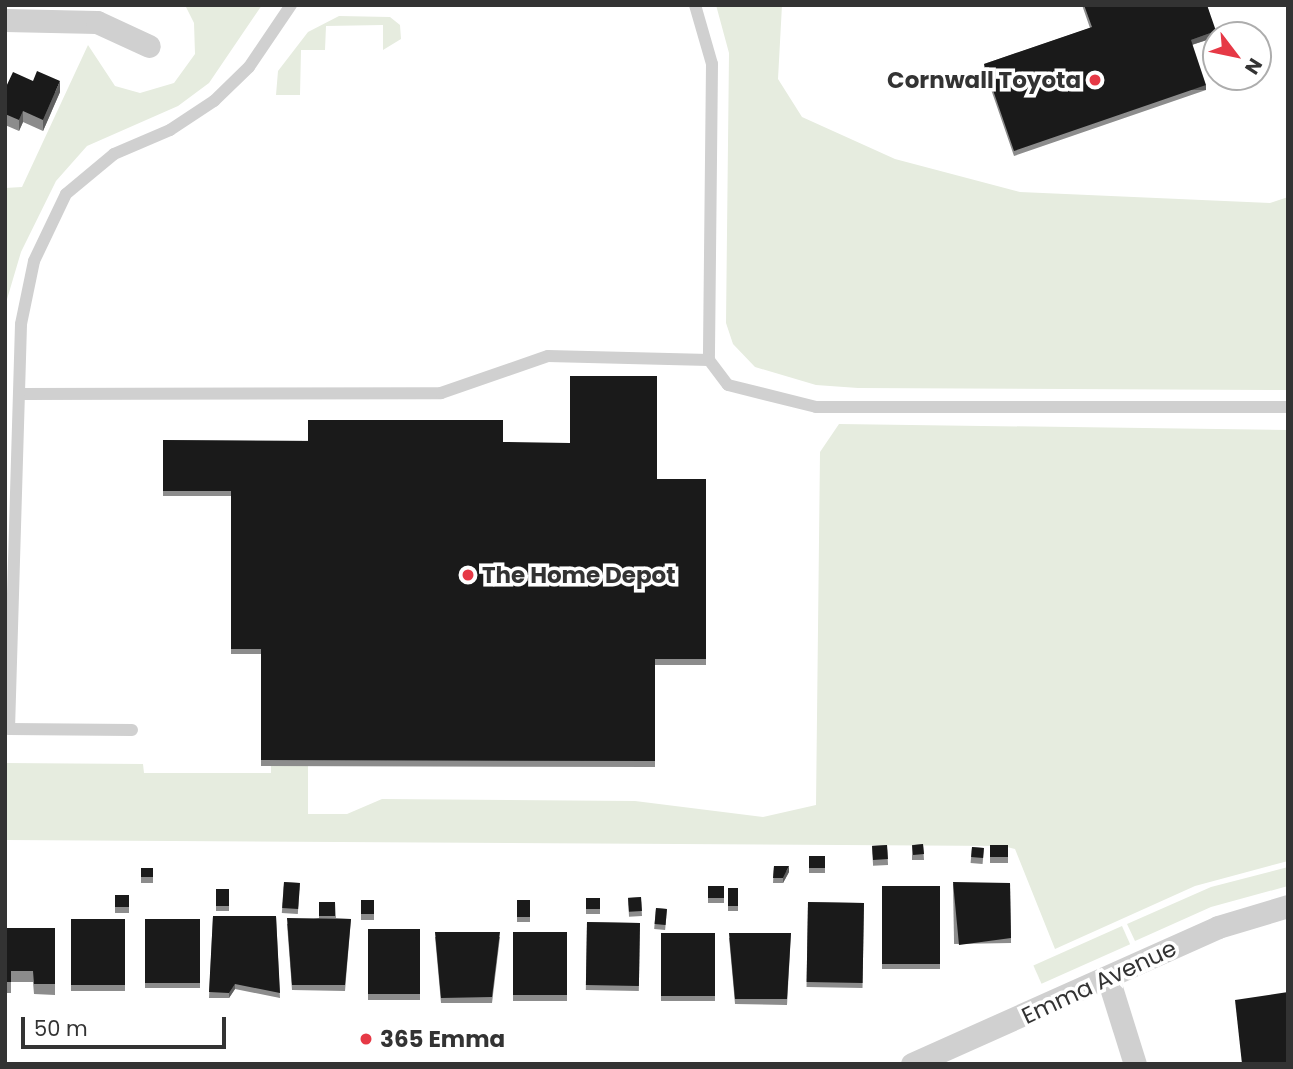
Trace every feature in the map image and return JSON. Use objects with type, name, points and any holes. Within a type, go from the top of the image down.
[{"type":"street","points":[[5,20],[97,22],[149,46]]},
{"type":"street","name":"Emma Avenue","points":[[912,1064],[1218,927],[1288,906]]},
{"type":"street","points":[[1108,978],[1135,1064]]},
{"type":"lane","points":[[132,730],[9,729],[21,324],[34,261],[66,194],[114,155],[170,130],[214,101],[249,67],[291,5]]},
{"type":"lane","points":[[695,5],[712,64],[709,360],[728,385],[816,407],[1288,407]]},
{"type":"lane","points":[[20,394],[441,393],[548,356],[709,360]]},
{"type":"shaded area","points":[[185,5],[262,5],[209,83],[178,106],[87,146],[56,181],[21,252],[5,306],[5,188],[22,187],[88,45],[115,86],[140,93],[174,83],[195,54],[194,23]]},
{"type":"shaded area","points":[[716,5],[782,5],[778,79],[802,117],[895,159],[1020,192],[1270,203],[1288,197],[1288,390],[858,388],[816,385],[755,367],[733,344],[726,323],[729,53]]},
{"type":"shaded area","points":[[339,16],[390,17],[400,25],[401,39],[383,50],[383,25],[326,26],[325,50],[301,50],[300,95],[276,95],[278,71],[308,32]]},
{"type":"shaded area","points":[[839,424],[1288,430],[1288,861],[1195,886],[1055,949],[1015,849],[1003,846],[5,840],[5,763],[143,764],[144,773],[271,773],[271,766],[308,766],[308,814],[347,814],[382,799],[635,801],[763,817],[816,805],[820,452]]},
{"type":"shaded area","points":[[1288,867],[1288,886],[1211,907],[1135,941],[1127,924],[1211,887]]},
{"type":"shaded area","points":[[1122,926],[1130,944],[1042,984],[1033,965]]},
{"type":"building","name":"Cornwall Toyota","points":[[1084,5],[1207,5],[1213,21],[1202,21],[1202,36],[1191,40],[1202,73],[1202,86],[1014,151],[984,64],[1092,27]]},
{"type":"building","points":[[37,71],[60,81],[43,120],[23,111],[19,120],[5,114],[5,89],[13,72],[33,81]]},
{"type":"building","name":"The Home Depot","points":[[570,376],[657,376],[657,479],[706,479],[706,659],[655,659],[655,761],[261,760],[261,649],[231,649],[231,491],[163,491],[163,440],[308,441],[308,420],[503,420],[503,442],[570,443]]},
{"type":"building","points":[[923,844],[924,854],[913,855],[912,845]]},
{"type":"building","points":[[887,845],[888,859],[873,860],[872,846]]},
{"type":"building","points":[[990,845],[1008,845],[1008,857],[990,857]]},
{"type":"building","points":[[972,847],[984,848],[983,858],[971,857]]},
{"type":"building","points":[[809,856],[825,856],[825,868],[809,868]]},
{"type":"building","points":[[774,866],[789,866],[783,878],[773,878]]},
{"type":"building","points":[[141,868],[153,868],[153,877],[141,877]]},
{"type":"building","points":[[284,882],[300,883],[298,909],[282,908]]},
{"type":"building","points":[[953,882],[1010,883],[1011,938],[959,945]]},
{"type":"building","points":[[708,886],[724,886],[724,898],[708,898]]},
{"type":"building","points":[[882,886],[940,886],[940,964],[882,964]]},
{"type":"building","points":[[728,888],[738,888],[738,906],[728,906]]},
{"type":"building","points":[[216,889],[229,889],[229,906],[216,906]]},
{"type":"building","points":[[115,895],[129,895],[129,907],[115,907]]},
{"type":"building","points":[[641,897],[642,911],[629,912],[628,898]]},
{"type":"building","points":[[586,898],[600,898],[600,909],[586,909]]},
{"type":"building","points":[[361,900],[374,900],[374,914],[361,914]]},
{"type":"building","points":[[517,900],[530,900],[530,917],[517,917]]},
{"type":"building","points":[[319,902],[335,902],[335,916],[319,916]]},
{"type":"building","points":[[808,902],[864,903],[863,983],[807,982]]},
{"type":"building","points":[[656,908],[667,909],[666,925],[655,924]]},
{"type":"building","points":[[213,916],[276,916],[280,993],[235,984],[229,993],[209,992]]},
{"type":"building","points":[[287,918],[351,919],[345,985],[292,985]]},
{"type":"building","points":[[71,919],[125,919],[125,985],[71,985]]},
{"type":"building","points":[[145,919],[200,919],[200,983],[145,983]]},
{"type":"building","points":[[587,922],[640,923],[639,986],[586,985]]},
{"type":"building","points":[[5,928],[55,928],[55,984],[34,984],[33,971],[11,971],[11,982],[5,982]]},
{"type":"building","points":[[368,929],[420,929],[420,994],[368,994]]},
{"type":"building","points":[[435,932],[500,932],[492,997],[441,998]]},
{"type":"building","points":[[513,932],[567,932],[567,995],[513,995]]},
{"type":"building","points":[[661,933],[715,933],[715,996],[661,996]]},
{"type":"building","points":[[729,933],[791,933],[787,999],[735,999]]},
{"type":"building","points":[[1288,992],[1288,1062],[1242,1064],[1235,1000]]},
{"type":"place","name":"Cornwall Toyota","points":[[1095,80]]},
{"type":"place","name":"The Home Depot","points":[[468,575]]},
{"type":"place","name":"365 Emma","points":[[366,1039]]}]
